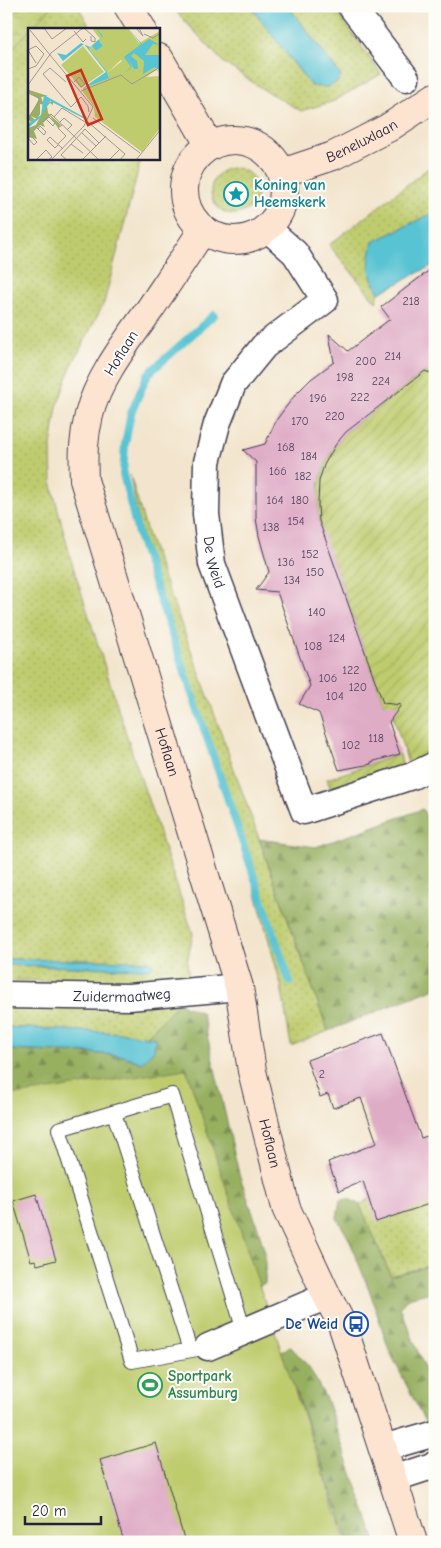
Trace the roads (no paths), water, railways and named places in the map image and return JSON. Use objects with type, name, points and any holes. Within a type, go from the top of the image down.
[{"type":"main road","points":[[128,6],[141,28]]},
{"type":"main road","points":[[160,60],[210,146]]},
{"type":"main road","name":"Beneluxlaan","points":[[282,173],[333,156],[388,128],[435,96]]},
{"type":"main road","points":[[222,141],[252,144],[268,154],[282,173],[284,185],[283,203],[275,219],[262,232],[246,239],[228,240],[210,234],[194,219],[187,207],[184,189],[188,171],[210,146],[222,141]]},
{"type":"main road","name":"Hoflaan","points":[[203,228],[120,350],[103,381],[89,413],[82,447],[84,480],[238,987],[252,1071],[286,1208],[326,1296],[342,1324],[413,1542]]},
{"type":"street","points":[[351,6],[406,78]]},
{"type":"street","name":"De Weid","points":[[267,228],[295,253],[325,300],[264,346],[233,384],[216,424],[207,462],[206,514],[212,564],[304,811],[412,776],[435,765]]},
{"type":"street","name":"Zuidermaatweg","points":[[6,995],[129,998],[238,987]]},
{"type":"street","points":[[199,1349],[244,1332],[326,1296]]},
{"type":"street","points":[[382,1448],[435,1433]]},
{"type":"street","points":[[392,1479],[435,1465]]},
{"type":"lane","points":[[114,1113],[199,1349],[132,1362],[59,1129],[172,1095],[244,1332]]},
{"type":"water","points":[[250,6],[288,6],[341,76],[338,82],[326,87],[311,86]]},
{"type":"water","points":[[435,212],[435,264],[379,293],[370,268],[373,242]]},
{"type":"water","points":[[6,959],[150,961],[153,965],[150,969],[6,965]]},
{"type":"water","points":[[6,1027],[124,1033],[155,1038],[154,1050],[142,1063],[124,1056],[6,1050]]},
{"type":"waterway","points":[[214,315],[148,374],[131,413],[125,444],[123,474],[139,538],[290,982]]},
{"type":"place","name":"Koning van Heemskerk","points":[[236,194]]},
{"type":"place","name":"De Weid","points":[[356,1324]]},
{"type":"place","name":"Sportpark Assumburg","points":[[150,1385]]}]
